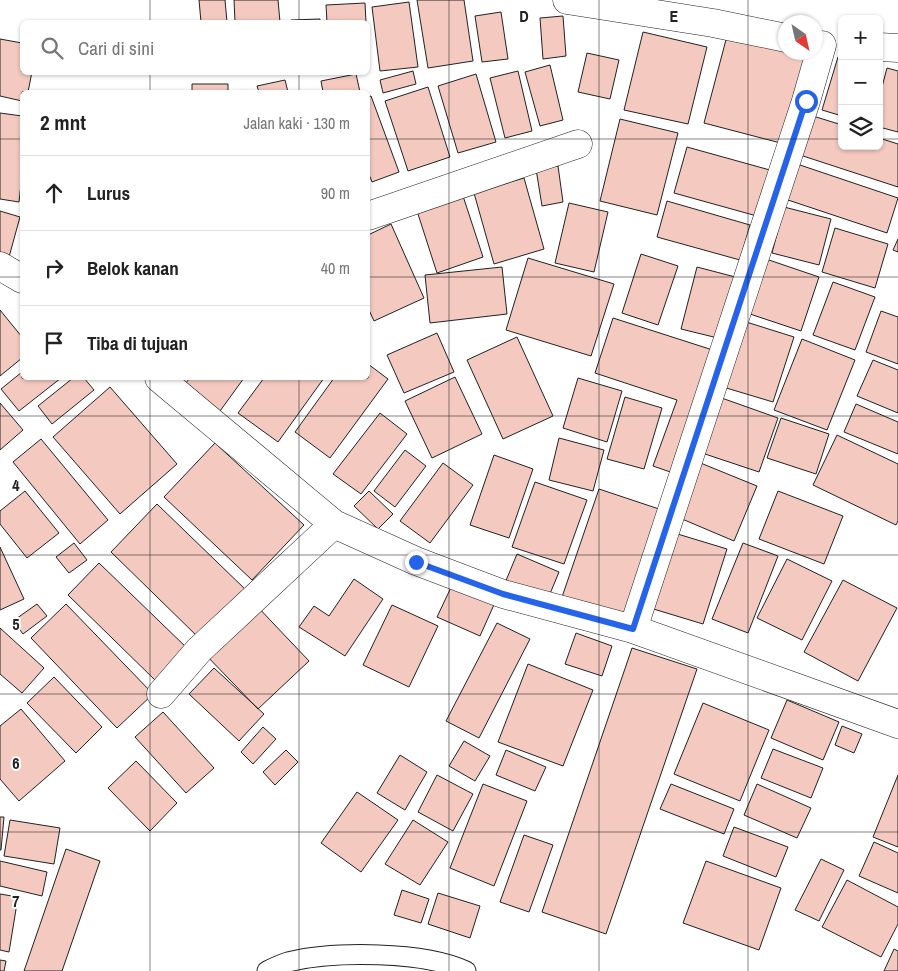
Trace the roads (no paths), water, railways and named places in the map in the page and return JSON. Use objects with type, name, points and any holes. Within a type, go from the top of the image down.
[{"type":"street","points":[[567,0],[713,23],[778,36]]},
{"type":"street","points":[[633,629],[826,45]]},
{"type":"street","points":[[883,47],[898,48]]},
{"type":"street","points":[[370,215],[578,144]]},
{"type":"street","points":[[0,266],[20,278]]},
{"type":"street","points":[[162,380],[334,524],[416,562],[503,594],[633,629],[898,724]]},
{"type":"street","points":[[161,694],[199,650],[334,524]]},
{"type":"lane","points":[[267,971],[288,962],[368,954],[450,964],[466,971]]}]
